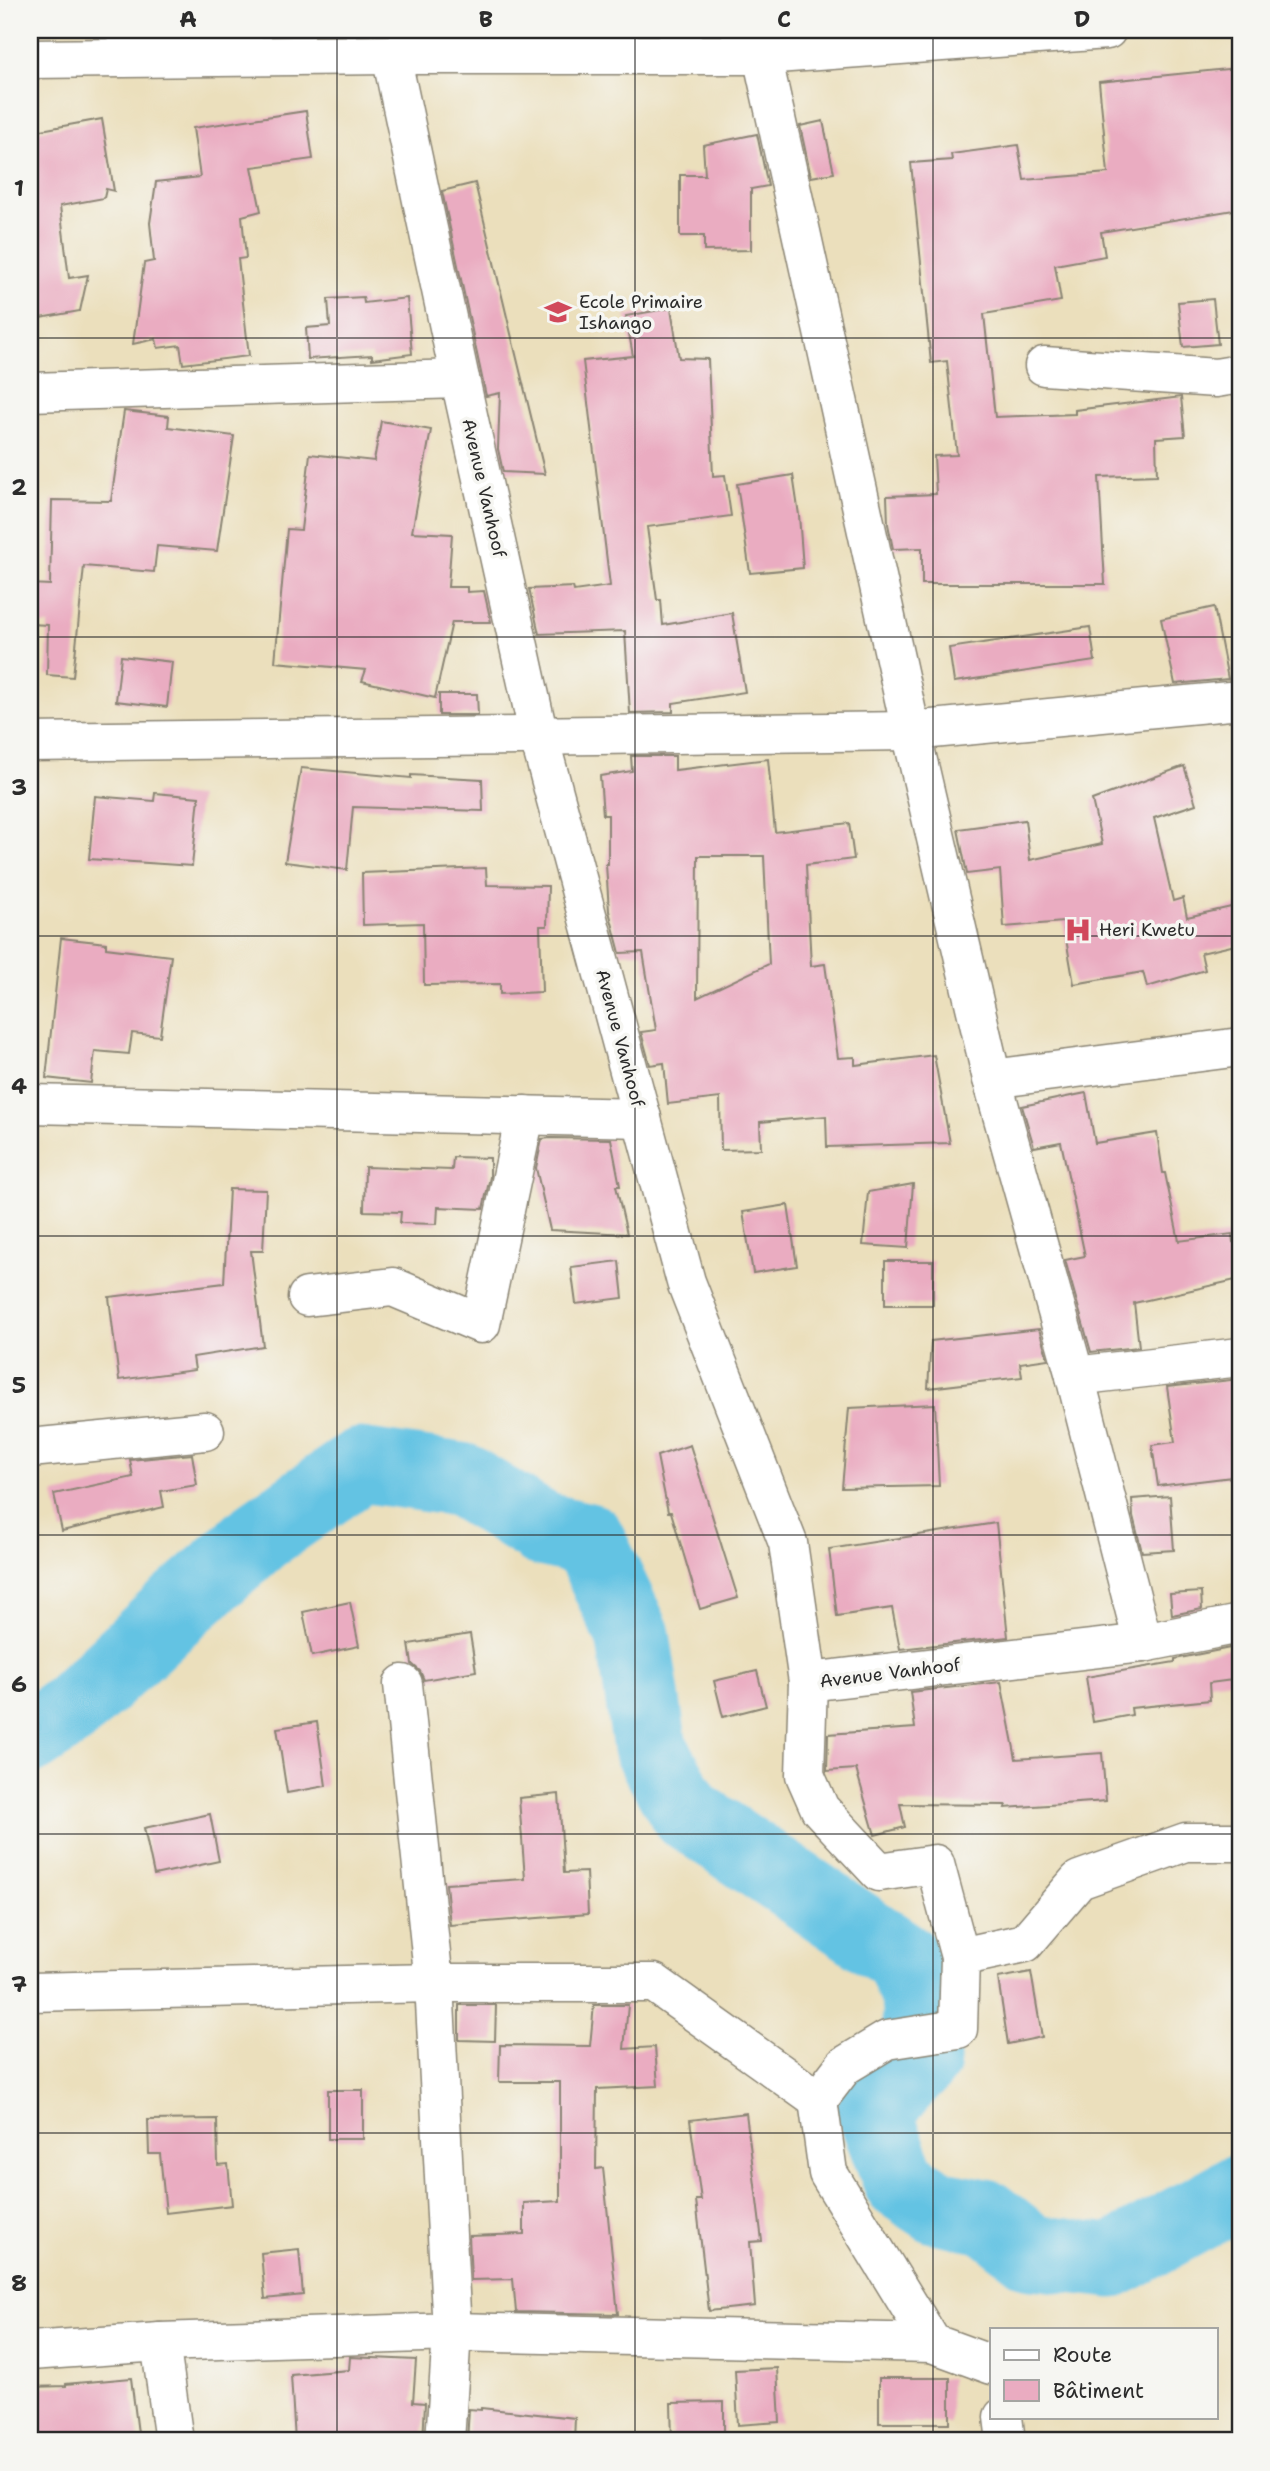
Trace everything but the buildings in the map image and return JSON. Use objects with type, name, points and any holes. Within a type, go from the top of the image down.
[{"type":"street","points":[[30,59],[762,55],[1107,30]]},
{"type":"street","name":"Avenue Vanhoof","points":[[391,55],[539,737],[687,1282],[788,1543],[808,1682],[1143,1643],[1240,1624]]},
{"type":"street","points":[[762,55],[911,731],[992,1079],[1076,1376],[1143,1643]]},
{"type":"street","points":[[1044,366],[1216,378],[1240,373]]},
{"type":"street","points":[[30,392],[460,379]]},
{"type":"street","points":[[30,742],[911,731],[1240,700]]},
{"type":"street","points":[[992,1079],[1240,1047]]},
{"type":"street","points":[[30,1104],[642,1118]]},
{"type":"street","points":[[307,1297],[393,1287],[481,1324],[525,1115]]},
{"type":"street","points":[[1076,1376],[1240,1357]]},
{"type":"street","points":[[30,1448],[205,1431]]},
{"type":"street","points":[[808,1682],[805,1775],[820,1809],[879,1872],[935,1864],[960,1957],[958,2029],[887,2040],[844,2066],[818,2100],[828,2172],[932,2343]]},
{"type":"street","points":[[403,1684],[433,1983],[452,2332],[445,2441]]},
{"type":"street","points":[[960,1957],[1025,1943],[1079,1880],[1186,1842],[1240,1842]]},
{"type":"street","points":[[30,1992],[433,1983],[654,1983],[818,2100]]},
{"type":"street","points":[[30,2351],[160,2342],[452,2332],[932,2343],[990,2364]]},
{"type":"street","points":[[160,2342],[174,2441]]},
{"type":"street","points":[[1003,2418],[1006,2441]]},
{"type":"waterway","points":[[30,1737],[69,1711],[261,1535],[361,1465],[462,1480],[542,1529],[588,1540],[633,1635],[650,1748],[687,1813],[902,1958],[918,1999],[923,2060],[874,2111],[901,2183],[938,2207],[986,2216],[1032,2252],[1112,2261],[1240,2191]]},
{"type":"place","name":"Ecole Primaire Ishango","points":[[558,312]]},
{"type":"place","name":"Heri Kwetu","points":[[1078,930]]}]
